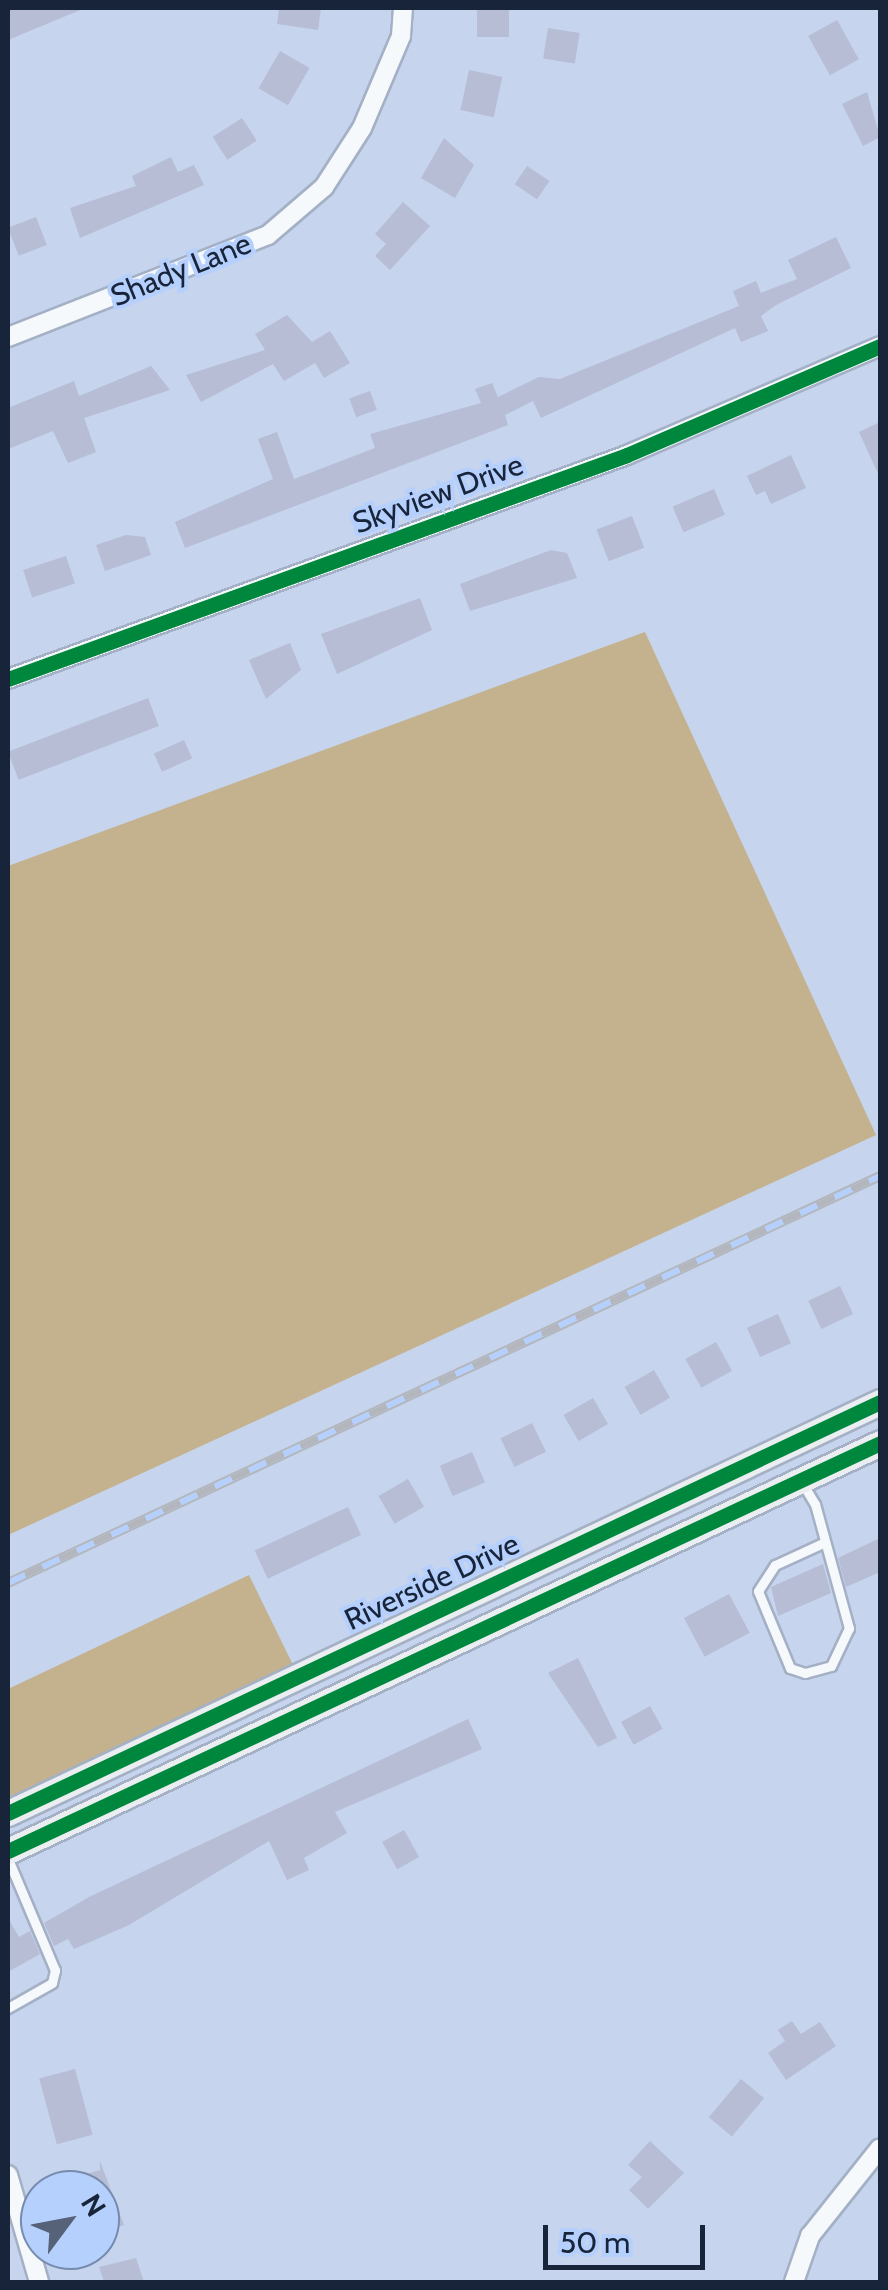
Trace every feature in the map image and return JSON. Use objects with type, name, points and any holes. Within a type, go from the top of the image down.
[{"type":"street","name":"Shady Lane","points":[[8,337],[268,235],[324,187],[362,128],[403,8]]},
{"type":"street","name":"Skyview Drive","points":[[8,679],[627,455],[880,346]]},
{"type":"street","name":"Riverside Drive","points":[[8,1812],[880,1402]]},
{"type":"street","points":[[8,1851],[880,1443]]},
{"type":"street","points":[[315,1668],[330,1702]]},
{"type":"street","points":[[794,2282],[810,2236],[880,2148]]},
{"type":"street","points":[[8,2175],[39,2282]]},
{"type":"lane","points":[[800,1479],[823,1543],[849,1628],[838,1658],[806,1674],[790,1668],[758,1591],[775,1565],[823,1543]]},
{"type":"lane","points":[[8,1859],[55,1970],[52,1983],[8,2008]]},
{"type":"shaded area","points":[[645,632],[876,1135],[8,1535],[8,866]]},
{"type":"shaded area","points":[[249,1575],[294,1667],[8,1799],[8,1689]]},
{"type":"building","points":[[8,8],[85,8],[8,40]]},
{"type":"building","points":[[279,8],[321,8],[318,30],[277,24]]},
{"type":"building","points":[[477,8],[509,8],[509,37],[477,37]]},
{"type":"building","points":[[837,20],[859,59],[830,75],[808,36]]},
{"type":"building","points":[[548,28],[580,33],[575,64],[543,59]]},
{"type":"building","points":[[280,51],[309,68],[288,105],[258,88]]},
{"type":"building","points":[[469,70],[502,77],[494,117],[460,110]]},
{"type":"building","points":[[867,92],[880,137],[863,146],[842,104]]},
{"type":"building","points":[[242,118],[257,141],[227,160],[213,137]]},
{"type":"building","points":[[444,138],[474,165],[455,198],[421,178]]},
{"type":"building","points":[[171,157],[178,172],[194,165],[204,185],[80,238],[70,208],[136,186],[132,176]]},
{"type":"building","points":[[527,166],[549,181],[537,199],[515,184]]},
{"type":"building","points":[[403,202],[430,226],[390,270],[375,256],[386,244],[375,234]]},
{"type":"building","points":[[36,217],[47,245],[19,256],[8,228]]},
{"type":"building","points":[[836,237],[851,268],[761,316],[768,331],[741,342],[735,328],[541,418],[533,401],[505,415],[508,425],[185,548],[175,522],[273,479],[258,439],[277,432],[294,479],[375,448],[370,434],[481,403],[475,389],[492,383],[498,397],[539,377],[560,379],[739,306],[733,291],[756,281],[761,293],[797,279],[788,260]]},
{"type":"building","points":[[287,315],[312,342],[330,331],[350,363],[324,378],[315,363],[284,381],[273,364],[201,402],[186,375],[265,350],[255,334]]},
{"type":"building","points":[[151,366],[170,390],[84,418],[96,452],[68,463],[53,431],[8,449],[8,408],[74,381],[79,396]]},
{"type":"building","points":[[370,391],[377,410],[356,417],[349,399]]},
{"type":"building","points":[[880,422],[880,478],[859,432]]},
{"type":"building","points":[[791,455],[806,488],[771,504],[765,491],[756,495],[747,476]]},
{"type":"building","points":[[714,489],[725,515],[684,532],[673,507]]},
{"type":"building","points":[[632,516],[644,548],[609,561],[597,530]]},
{"type":"building","points":[[126,535],[145,537],[151,555],[105,571],[96,545]]},
{"type":"building","points":[[551,550],[567,553],[577,578],[470,611],[460,584]]},
{"type":"building","points":[[66,556],[75,584],[32,597],[23,570]]},
{"type":"building","points":[[420,598],[432,630],[337,674],[321,634]]},
{"type":"building","points":[[290,643],[301,670],[266,699],[249,660]]},
{"type":"building","points":[[148,698],[159,726],[19,780],[8,752]]},
{"type":"building","points":[[184,740],[192,758],[162,772],[154,753]]},
{"type":"building","points":[[840,1286],[853,1314],[821,1329],[808,1301]]},
{"type":"building","points":[[778,1314],[791,1343],[760,1357],[747,1328]]},
{"type":"building","points":[[716,1342],[732,1371],[701,1388],[685,1359]]},
{"type":"building","points":[[654,1370],[670,1398],[641,1415],[625,1387]]},
{"type":"building","points":[[593,1398],[608,1424],[579,1441],[564,1415]]},
{"type":"building","points":[[532,1423],[546,1452],[515,1467],[501,1438]]},
{"type":"building","points":[[472,1452],[485,1482],[453,1496],[440,1466]]},
{"type":"building","points":[[408,1479],[424,1507],[395,1524],[379,1496]]},
{"type":"building","points":[[348,1507],[361,1535],[268,1579],[255,1551]]},
{"type":"building","points":[[880,1538],[880,1572],[846,1587],[838,1558]]},
{"type":"building","points":[[823,1564],[831,1593],[778,1616],[771,1587]]},
{"type":"building","points":[[729,1594],[750,1633],[705,1657],[684,1618]]},
{"type":"building","points":[[578,1658],[617,1738],[598,1747],[548,1673]]},
{"type":"building","points":[[650,1706],[663,1729],[634,1745],[621,1722]]},
{"type":"building","points":[[468,1719],[482,1749],[335,1812],[347,1833],[304,1858],[309,1870],[287,1880],[269,1841],[129,1925],[74,1949],[68,1939],[54,1946],[44,1923],[89,1897]]},
{"type":"building","points":[[404,1830],[419,1857],[397,1869],[382,1842]]},
{"type":"building","points":[[8,1918],[19,1937],[30,1931],[40,1954],[8,1972]]},
{"type":"building","points":[[792,2021],[801,2034],[820,2022],[836,2046],[786,2080],[768,2053],[785,2041],[778,2030]]},
{"type":"building","points":[[75,2069],[93,2135],[57,2144],[39,2079]]},
{"type":"building","points":[[741,2079],[764,2098],[732,2137],[709,2117]]},
{"type":"building","points":[[650,2141],[684,2173],[648,2209],[629,2190],[642,2177],[628,2165]]},
{"type":"building","points":[[136,2258],[144,2282],[104,2282],[100,2270],[120,2270],[120,2262]]},
{"type":"railway","points":[[8,1583],[880,1176]]},
{"type":"cycle path","points":[[8,679],[627,455],[880,346]]},
{"type":"cycle path","points":[[8,1813],[880,1402]]},
{"type":"cycle path","points":[[8,1851],[880,1443]]}]
